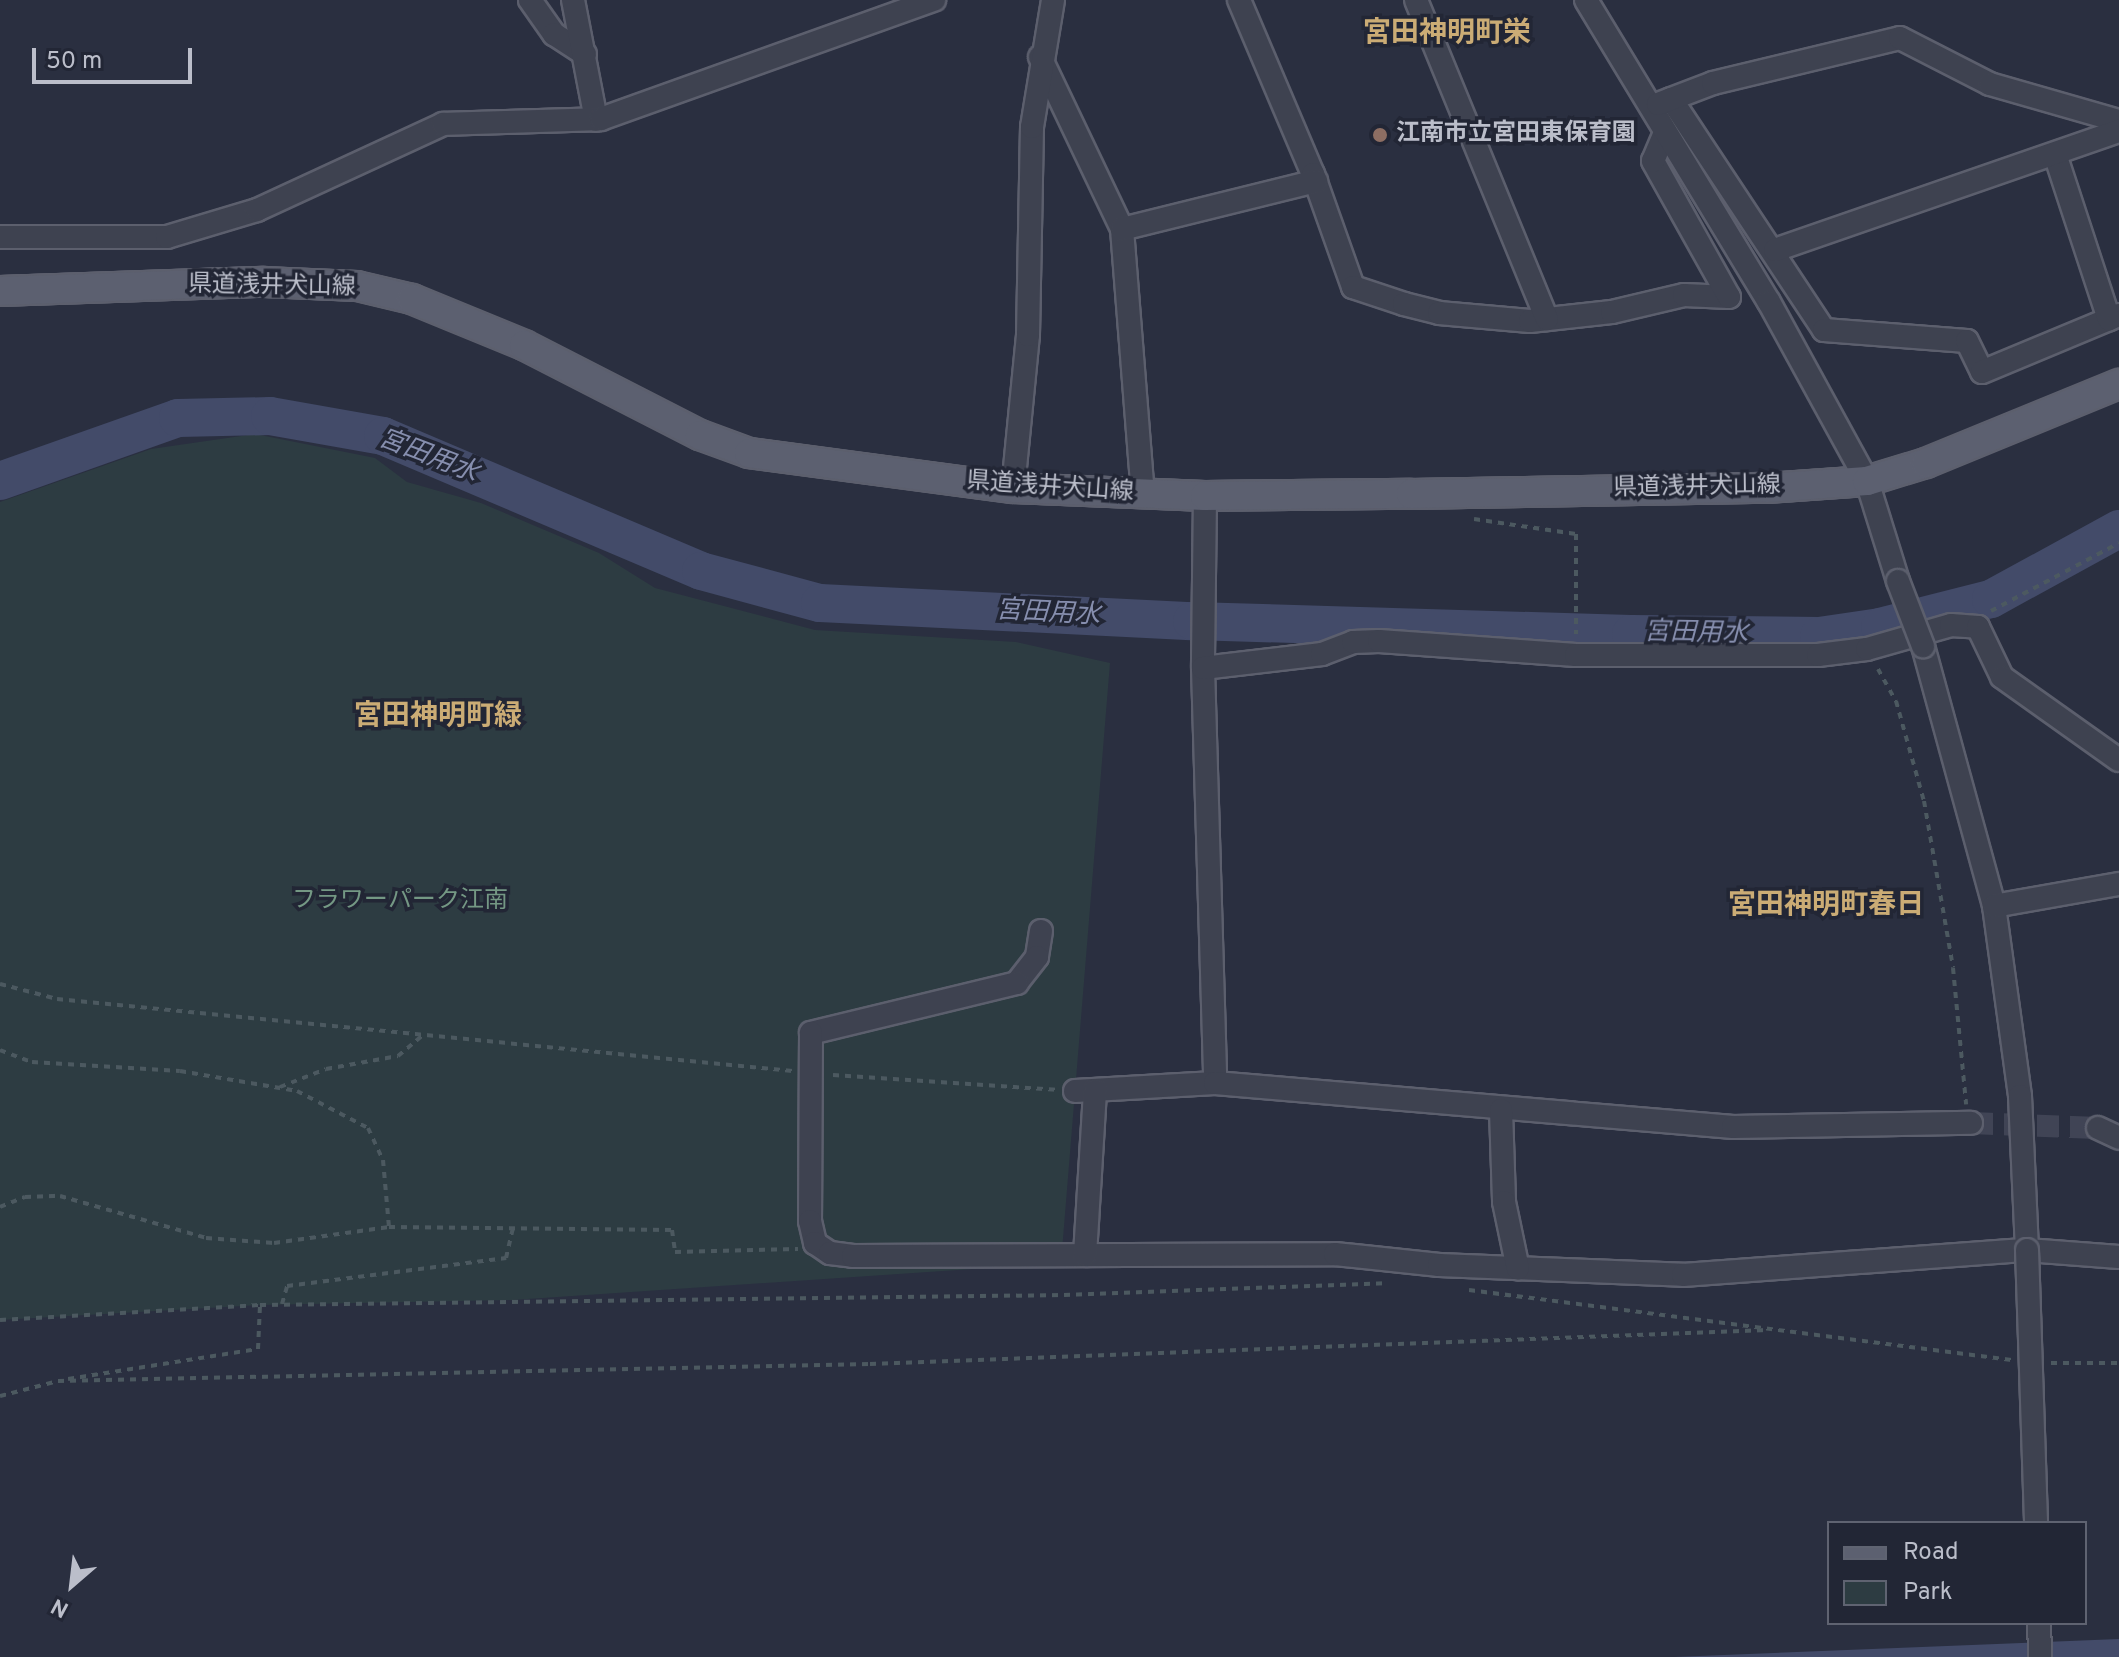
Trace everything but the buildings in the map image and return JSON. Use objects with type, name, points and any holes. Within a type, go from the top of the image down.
[{"type":"main road","name":"県道浅井犬山線","points":[[0,291],[264,282],[357,286],[412,299],[524,345],[700,435],[749,453],[1013,488],[1143,494],[1205,496],[1767,488],[1867,481],[1926,463],[2119,384]]},
{"type":"street","points":[[530,0],[554,34],[585,54]]},
{"type":"street","points":[[573,0],[596,120]]},
{"type":"street","points":[[0,237],[167,237],[257,210],[443,124],[596,120],[934,0]]},
{"type":"street","points":[[1013,488],[1028,335],[1032,127],[1040,56],[1053,0]]},
{"type":"street","points":[[1239,0],[1316,181],[1353,287],[1439,313],[1547,319],[1612,312],[1684,295],[1729,297],[1653,161],[1665,133]]},
{"type":"street","points":[[1416,0],[1547,319]]},
{"type":"street","points":[[1586,0],[1769,302],[1867,481],[1898,581],[1923,646],[1994,906],[2020,1096],[2036,1521]]},
{"type":"street","points":[[1649,107],[1713,83],[1900,38],[1990,84],[2119,121]]},
{"type":"street","points":[[1040,56],[1122,229],[1143,494]]},
{"type":"street","points":[[1671,99],[1775,250],[1824,330],[1967,341],[1982,372],[2114,317],[2055,154]]},
{"type":"street","points":[[1775,250],[2119,131]]},
{"type":"street","points":[[1122,229],[1316,181]]},
{"type":"street","points":[[1205,496],[1207,560],[1203,668],[1215,1083]]},
{"type":"street","points":[[1203,668],[1322,654],[1353,642],[1379,641],[1576,655],[1781,656],[1867,649],[1951,625],[1978,627],[2002,677],[2119,760]]},
{"type":"street","points":[[1994,906],[2119,884]]},
{"type":"street","points":[[1041,931],[1037,957],[1017,983],[811,1033],[810,1221],[815,1243],[830,1253],[853,1256],[1335,1254],[1518,1269],[1683,1275],[2027,1250],[2119,1257]]},
{"type":"street","points":[[1085,1255],[1085,1090],[1215,1083],[1501,1110],[1733,1127],[1969,1122]]},
{"type":"street","points":[[1501,1110],[1504,1202],[1518,1269]]},
{"type":"street","points":[[2098,1128],[2119,1138]]},
{"type":"street","points":[[2039,1625],[2040,1657]]},
{"type":"path","points":[[1467,518],[1576,534],[1576,645]]},
{"type":"path","points":[[1978,627],[1991,610],[2119,543]]},
{"type":"path","points":[[1867,649],[1896,701],[1924,801],[1953,968],[1969,1122]]},
{"type":"path","points":[[0,984],[57,999],[811,1073],[1085,1090]]},
{"type":"path","points":[[278,1088],[326,1069],[398,1056],[423,1035]]},
{"type":"path","points":[[0,1050],[32,1062],[180,1071],[297,1091],[368,1128],[383,1160],[389,1227]]},
{"type":"path","points":[[0,1207],[25,1197],[60,1196],[206,1238],[274,1243],[389,1227],[672,1230],[675,1252],[797,1250],[815,1243]]},
{"type":"path","points":[[282,1304],[287,1286],[506,1258],[513,1228]]},
{"type":"path","points":[[0,1320],[282,1304],[1064,1295],[1396,1282]]},
{"type":"path","points":[[1458,1288],[1849,1337],[1872,1346],[2018,1360]]},
{"type":"path","points":[[0,1396],[127,1366],[258,1349],[260,1305]]},
{"type":"path","points":[[58,1381],[886,1364],[1778,1330]]},
{"type":"path","points":[[2046,1362],[2119,1363]]},
{"type":"green space","name":"フラワーパーク江南","points":[[255,434],[375,458],[407,482],[481,503],[599,553],[655,588],[815,630],[1016,642],[1110,663],[1061,1263],[513,1300],[260,1305],[0,1320],[0,502],[151,449]]},
{"type":"water","points":[[2119,1639],[2119,1657],[1674,1657]]},
{"type":"waterway","name":"宮田用水","points":[[0,481],[178,418],[270,416],[383,436],[701,571],[820,603],[1192,621],[1631,634],[1819,636],[1880,627],[1991,599],[2119,529]]},
{"type":"tunnel","points":[[1971,1123],[2098,1128]]},
{"type":"place","name":"江南市立宮田東保育園","points":[[1380,135]]},
{"type":"district","name":"宮田神明町栄","points":[[1447,34]]},
{"type":"district","name":"宮田神明町緑","points":[[438,717]]},
{"type":"district","name":"宮田神明町春日","points":[[1826,906]]}]
